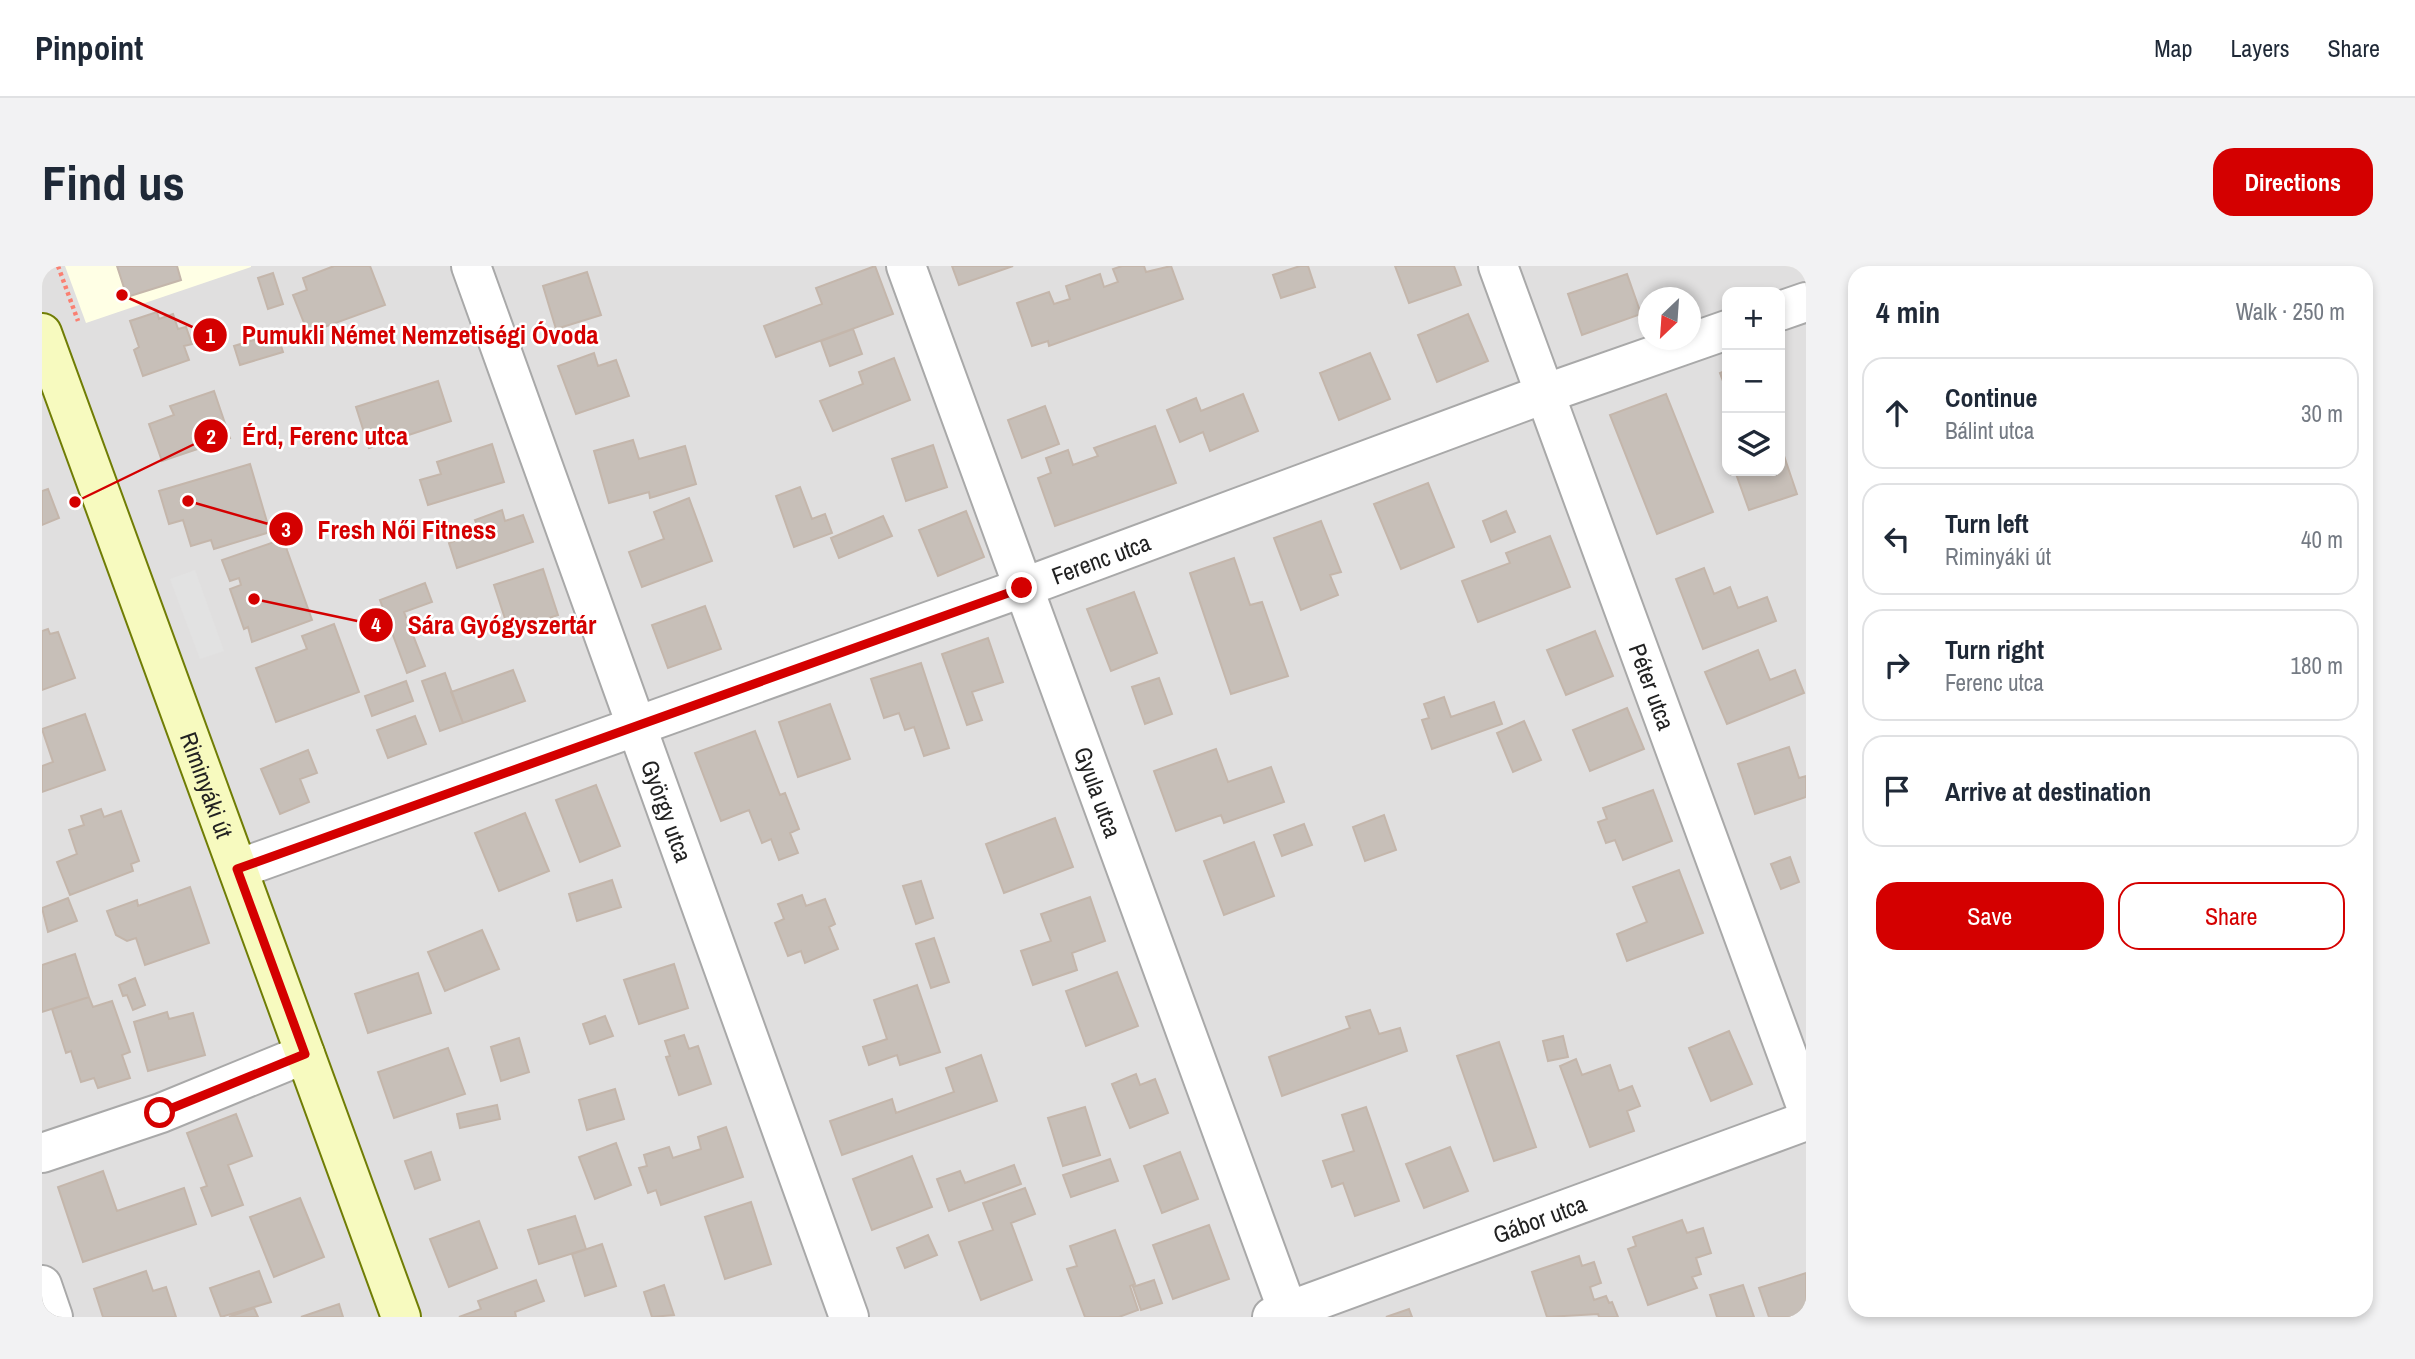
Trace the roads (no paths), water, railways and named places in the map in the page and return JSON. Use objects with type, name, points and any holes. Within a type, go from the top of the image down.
[{"type":"main road","name":"Riminyáki út","points":[[42,333],[401,1317]]},
{"type":"street","name":"György utca","points":[[471,266],[639,726],[849,1317]]},
{"type":"street","name":"Gyula utca","points":[[906,266],[1283,1315]]},
{"type":"street","name":"Péter utca","points":[[1498,266],[1806,1106]]},
{"type":"street","points":[[1785,310],[1806,302]]},
{"type":"street","name":"Ferenc utca","points":[[237,869],[1022,588],[1544,394],[1722,332]]},
{"type":"street","points":[[42,1153],[160,1113],[305,1054]]},
{"type":"street","name":"Gábor utca","points":[[1283,1315],[1806,1121]]},
{"type":"street","points":[[42,1285],[53,1317]]},
{"type":"place","name":"Pumukli Német Nemzetiségi Óvoda","points":[[122,295]]},
{"type":"place","name":"Fresh Női Fitness","points":[[188,501]]},
{"type":"place","name":"Érd, Ferenc utca","points":[[75,502]]},
{"type":"place","name":"Sára Gyógyszertár","points":[[254,599]]}]
